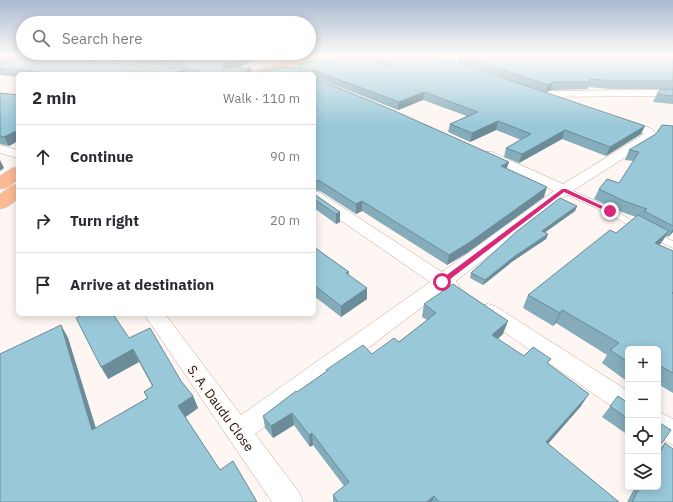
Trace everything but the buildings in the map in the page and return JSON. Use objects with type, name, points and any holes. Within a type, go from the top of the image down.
[{"type":"main road","points":[[0,184],[16,173]]},
{"type":"main road","points":[[0,203],[16,191]]},
{"type":"street","points":[[579,108],[530,91],[673,93]]},
{"type":"street","points":[[238,432],[564,190],[651,134],[646,130],[608,117]]},
{"type":"street","points":[[0,149],[16,153]]},
{"type":"street","points":[[478,151],[564,190]]},
{"type":"street","points":[[316,196],[442,282],[625,402]]},
{"type":"street","name":"S. A. Daudu Close","points":[[155,316],[289,502]]},
{"type":"street","points":[[661,425],[673,433]]},
{"type":"lane","points":[[564,190],[610,211],[673,245]]},
{"type":"route","points":[[442,282],[564,190],[610,211]]}]
